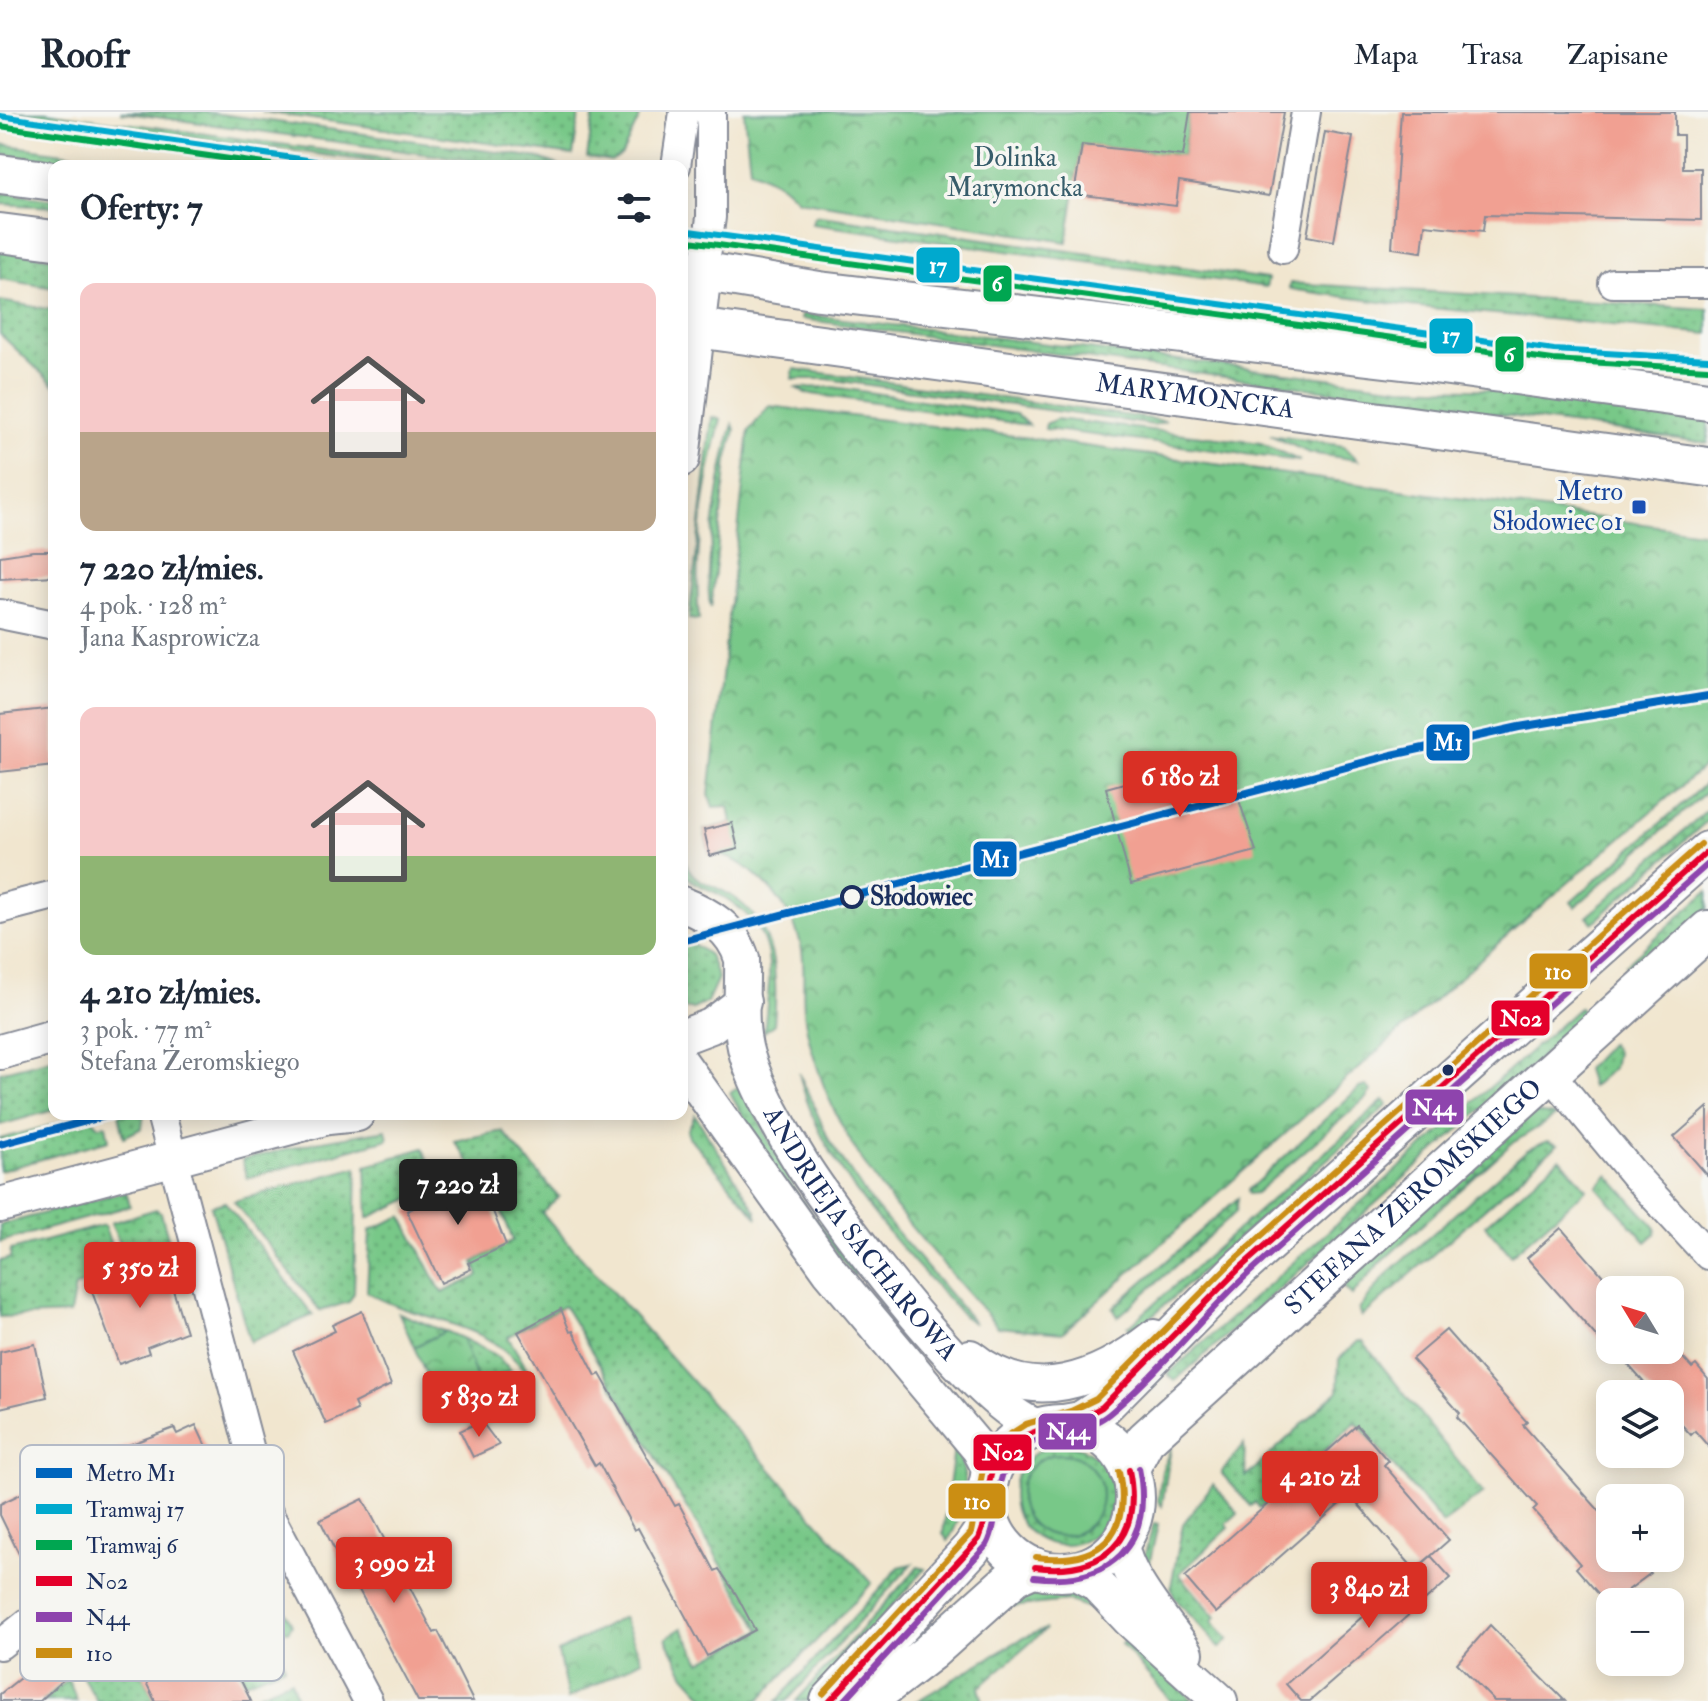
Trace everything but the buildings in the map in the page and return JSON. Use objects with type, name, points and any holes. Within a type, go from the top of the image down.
[{"type":"main road","points":[[0,174],[48,180]]},
{"type":"main road","points":[[0,233],[48,239]]},
{"type":"main road","points":[[693,270],[819,291],[1419,362],[1708,401]]},
{"type":"main road","name":"MARYMONCKA","points":[[690,327],[1708,467]]},
{"type":"main road","points":[[830,1701],[971,1549],[984,1530],[995,1465],[1010,1445],[1052,1425],[1081,1421],[1102,1407],[1240,1268],[1708,851]]},
{"type":"main road","name":"STEFANA ŻEROMSKIEGO","points":[[1129,1470],[1145,1440],[1708,930]]},
{"type":"main road","points":[[866,1701],[930,1652],[1015,1576],[1095,1563],[1122,1539],[1134,1506],[1129,1470],[1116,1449],[1098,1434],[1052,1425]]},
{"type":"main road","points":[[989,1497],[1005,1546],[1054,1569]]},
{"type":"street","points":[[677,160],[684,112]]},
{"type":"street","points":[[688,360],[693,270],[711,217],[711,112]]},
{"type":"street","points":[[1283,249],[1306,112]]},
{"type":"street","points":[[1613,283],[1708,283]]},
{"type":"street","points":[[0,614],[48,624]]},
{"type":"street","points":[[0,909],[48,897]]},
{"type":"street","name":"ANDRIEJA SACHAROWA","points":[[688,907],[706,915],[734,938],[742,959],[742,1032],[746,1055],[801,1162],[849,1232],[911,1308],[987,1390],[1020,1419],[1052,1425]]},
{"type":"street","points":[[688,1035],[711,1026],[743,1002]]},
{"type":"street","points":[[0,1052],[48,1039]]},
{"type":"street","name":"ANDRIEJA SACHAROWA","points":[[688,1072],[829,1270],[979,1449],[988,1466],[989,1497]]},
{"type":"street","points":[[1549,1072],[1636,1177],[1708,1255]]},
{"type":"street","points":[[163,1120],[249,1445]]},
{"type":"street","points":[[0,1205],[317,1120]]},
{"type":"street","points":[[911,1308],[988,1370],[1029,1383],[1071,1382],[1096,1375],[1120,1362],[1240,1268]]},
{"type":"street","points":[[1122,1539],[1122,1553],[1134,1578],[1215,1696]]},
{"type":"street","points":[[284,1543],[368,1701]]},
{"type":"street","points":[[1054,1569],[1095,1583],[1130,1620],[1215,1696]]},
{"type":"street","points":[[0,1645],[20,1629]]},
{"type":"green space","points":[[14,112],[45,112],[396,160],[360,160]]},
{"type":"green space","points":[[120,112],[205,112],[544,160],[469,160]]},
{"type":"green space","points":[[262,112],[573,112],[579,116],[573,155]]},
{"type":"green space","points":[[594,112],[642,112],[622,154],[613,160],[587,157]]},
{"type":"green space","name":"Dolinka Marymoncka","points":[[744,112],[1190,112],[1183,156],[1082,145],[1067,242],[798,200],[781,185],[750,169]]},
{"type":"green space","points":[[0,144],[112,160],[48,161],[0,154]]},
{"type":"green space","points":[[0,192],[48,199],[48,207],[0,204]]},
{"type":"green space","points":[[814,217],[1268,279],[1266,287],[812,224]]},
{"type":"green space","points":[[0,250],[48,257],[48,287],[0,279]]},
{"type":"green space","points":[[1290,283],[1708,309],[1708,334],[1409,306],[1289,289]]},
{"type":"green space","points":[[0,301],[48,309],[48,379],[0,334]]},
{"type":"green space","points":[[802,314],[1401,387],[1504,390],[1708,419],[1708,443],[801,319]]},
{"type":"green space","points":[[1569,360],[1708,363],[1708,375]]},
{"type":"green space","points":[[794,369],[1166,421],[1154,425],[827,379],[792,379]]},
{"type":"green space","points":[[833,387],[1016,414],[1028,425],[805,393],[796,388]]},
{"type":"green space","points":[[769,406],[1007,435],[1708,533],[1708,763],[1513,930],[1062,1333],[998,1327],[920,1238],[871,1174],[832,1105],[807,1032],[802,951],[789,915],[756,875],[733,860],[710,855],[704,830],[732,823],[729,806],[713,807],[709,795],[749,431]]},
{"type":"green space","points":[[712,417],[721,420],[702,519],[698,571],[699,620],[689,619]]},
{"type":"green space","points":[[1056,419],[1261,443],[1300,461],[1045,429],[1046,424]]},
{"type":"green space","points":[[733,424],[735,430],[727,461],[711,608],[709,572],[714,518]]},
{"type":"green space","points":[[1270,435],[1344,446],[1358,460],[1309,453]]},
{"type":"green space","points":[[1708,781],[1708,790],[1575,907],[1571,902]]},
{"type":"green space","points":[[1708,809],[1708,820],[1593,923],[1587,917]]},
{"type":"green space","points":[[688,867],[694,876],[746,907],[766,936],[774,970],[775,1006],[774,1024],[764,1032],[769,976],[765,943],[745,913],[727,899],[688,877]]},
{"type":"green space","points":[[1708,891],[1708,909],[1634,975],[1625,965]]},
{"type":"green space","points":[[688,940],[709,955],[718,978],[707,1002],[688,1009]]},
{"type":"green space","points":[[1580,1007],[1587,1016],[1175,1381],[1168,1374]]},
{"type":"green space","points":[[1610,1043],[1616,1052],[1613,1068],[1591,1087],[1586,1069]]},
{"type":"green space","points":[[48,1060],[48,1112],[0,1125],[0,1072]]},
{"type":"green space","points":[[799,1073],[829,1140],[870,1201],[975,1324],[963,1316],[865,1204],[825,1141],[809,1108]]},
{"type":"green space","points":[[741,1086],[795,1190],[856,1273],[854,1276],[771,1164],[730,1093]]},
{"type":"green space","points":[[1367,1086],[1371,1091],[1366,1098],[1256,1193],[1249,1194],[1248,1190],[1359,1088]]},
{"type":"green space","points":[[1384,1100],[1388,1105],[1133,1333],[1128,1327]]},
{"type":"green space","points":[[1537,1113],[1556,1116],[1511,1144],[1380,1263],[1352,1295],[1340,1283],[1527,1118]]},
{"type":"green space","points":[[695,1115],[758,1218],[689,1137],[687,1131]]},
{"type":"green space","points":[[70,1120],[94,1120],[99,1126],[106,1125],[109,1140],[0,1171],[0,1139]]},
{"type":"green space","points":[[120,1120],[143,1120],[142,1128],[124,1137]]},
{"type":"green space","points":[[386,1130],[388,1139],[247,1178],[242,1160],[316,1142]]},
{"type":"green space","points":[[502,1131],[559,1197],[542,1213],[872,1583],[758,1701],[709,1701],[685,1675],[666,1638],[682,1628],[701,1662],[761,1630],[564,1306],[508,1337],[527,1369],[523,1369],[490,1340],[386,1302],[367,1292],[370,1230],[402,1216],[442,1293],[479,1276],[474,1262],[513,1240],[483,1164],[473,1168],[454,1141]]},
{"type":"green space","points":[[1547,1141],[1557,1145],[1362,1317],[1359,1310],[1385,1276],[1527,1150]]},
{"type":"green space","points":[[423,1148],[433,1175],[427,1191],[368,1218],[366,1166]]},
{"type":"green space","points":[[1560,1158],[1587,1189],[1511,1255],[1485,1225]]},
{"type":"green space","points":[[357,1167],[354,1293],[349,1302],[320,1311],[234,1201]]},
{"type":"green space","points":[[1608,1175],[1656,1228],[1655,1234],[1646,1242],[1597,1187]]},
{"type":"green space","points":[[126,1191],[130,1206],[0,1242],[0,1225]]},
{"type":"green space","points":[[1238,1198],[1236,1212],[1118,1317],[1113,1308]]},
{"type":"green space","points":[[225,1202],[313,1315],[250,1342],[211,1206]]},
{"type":"green space","points":[[156,1209],[161,1213],[169,1241],[125,1257],[111,1223]]},
{"type":"green space","points":[[104,1225],[119,1268],[75,1287],[70,1314],[0,1317],[0,1261],[10,1258],[11,1250]]},
{"type":"green space","points":[[399,1313],[444,1331],[446,1331],[414,1347]]},
{"type":"green space","points":[[446,1331],[462,1338],[477,1379],[437,1399],[414,1347]]},
{"type":"green space","points":[[462,1338],[494,1354],[511,1370],[440,1405],[437,1399],[477,1379]]},
{"type":"green space","points":[[1358,1341],[1363,1342],[1483,1493],[1443,1524],[1356,1422],[1260,1508],[1255,1502],[1251,1506],[1221,1473],[1244,1444],[1246,1477],[1338,1391],[1339,1359]]},
{"type":"green space","points":[[1083,1357],[1095,1359],[1059,1369],[1014,1365],[1018,1359],[1046,1363]]},
{"type":"green space","points":[[1063,1445],[1091,1453],[1105,1467],[1113,1495],[1105,1523],[1091,1537],[1063,1545],[1035,1537],[1021,1523],[1013,1495],[1021,1467],[1035,1453]]},
{"type":"green space","points":[[1171,1447],[1162,1506],[1158,1501],[1162,1471]]},
{"type":"green space","points":[[954,1448],[960,1459],[965,1483],[959,1518],[948,1541],[943,1534]]},
{"type":"green space","points":[[1061,1454],[1077,1457],[1090,1466],[1099,1479],[1102,1495],[1099,1511],[1090,1524],[1077,1533],[1061,1536],[1045,1533],[1032,1524],[1023,1511],[1020,1495],[1023,1479],[1032,1466],[1045,1457]]},
{"type":"green space","points":[[1213,1484],[1238,1513],[1226,1524],[1229,1528],[1179,1574],[1216,1617],[1212,1622],[1229,1639],[1220,1648],[1174,1597],[1171,1586],[1183,1524]]},
{"type":"green space","points":[[1154,1523],[1158,1524],[1147,1574],[1144,1557]]},
{"type":"green space","points":[[912,1564],[787,1701],[777,1701],[899,1567]]},
{"type":"green space","points":[[918,1567],[925,1569],[807,1701],[796,1701]]},
{"type":"green space","points":[[1043,1592],[1084,1597],[1099,1612],[1069,1601],[1010,1607],[1017,1600]]},
{"type":"green space","points":[[284,1609],[292,1624],[288,1631],[284,1630]]},
{"type":"green space","points":[[623,1617],[642,1660],[568,1699],[558,1652]]},
{"type":"green space","points":[[1046,1629],[979,1688],[983,1701],[917,1701],[1023,1638]]},
{"type":"green space","points":[[1128,1637],[1193,1701],[1171,1701],[1121,1644]]},
{"type":"green space","points":[[291,1680],[298,1701],[255,1701],[253,1696]]},
{"type":"green space","points":[[69,1681],[77,1701],[43,1701]]},
{"type":"green space","points":[[85,1681],[145,1681],[155,1701],[97,1701]]},
{"type":"metro line","name":"M1","points":[[688,939],[1392,755],[1519,727],[1708,696]]},
{"type":"metro line","name":"M1","points":[[0,1144],[90,1120]]},
{"type":"tram line","name":"17","points":[[0,116],[307,160]]},
{"type":"tram line","name":"6","points":[[0,126],[236,160]]},
{"type":"tram line","name":"17","points":[[688,231],[1554,350],[1708,359]]},
{"type":"tram line","name":"6","points":[[688,241],[1553,360],[1707,369]]},
{"type":"transit line","name":"110","points":[[823,1694],[971,1533],[983,1469],[998,1442],[1026,1424],[1071,1411],[1096,1399],[1233,1261],[1701,844]]},
{"type":"transit line","name":"N02","points":[[830,1701],[979,1539],[992,1471],[1010,1445],[1024,1436],[1102,1407],[1240,1268],[1708,851]]},
{"type":"transit line","name":"N44","points":[[844,1701],[987,1545],[994,1524],[1001,1479],[1005,1468],[1021,1449],[1045,1438],[1085,1427],[1109,1414],[1250,1272],[1708,864]]},
{"type":"transit line","name":"N44","points":[[1034,1577],[1085,1575],[1105,1567],[1121,1555],[1140,1519],[1142,1495],[1139,1468]]},
{"type":"transit line","name":"N02","points":[[1035,1567],[1081,1565],[1113,1548],[1124,1534],[1130,1516],[1132,1495],[1129,1470]]},
{"type":"transit line","name":"110","points":[[1036,1557],[1077,1556],[1106,1542],[1115,1529],[1120,1513],[1122,1494],[1119,1472]]},
{"type":"place","name":"Metro Słodowiec 01","points":[[1639,507]]},
{"type":"place","name":"Słodowiec","points":[[852,897]]}]
